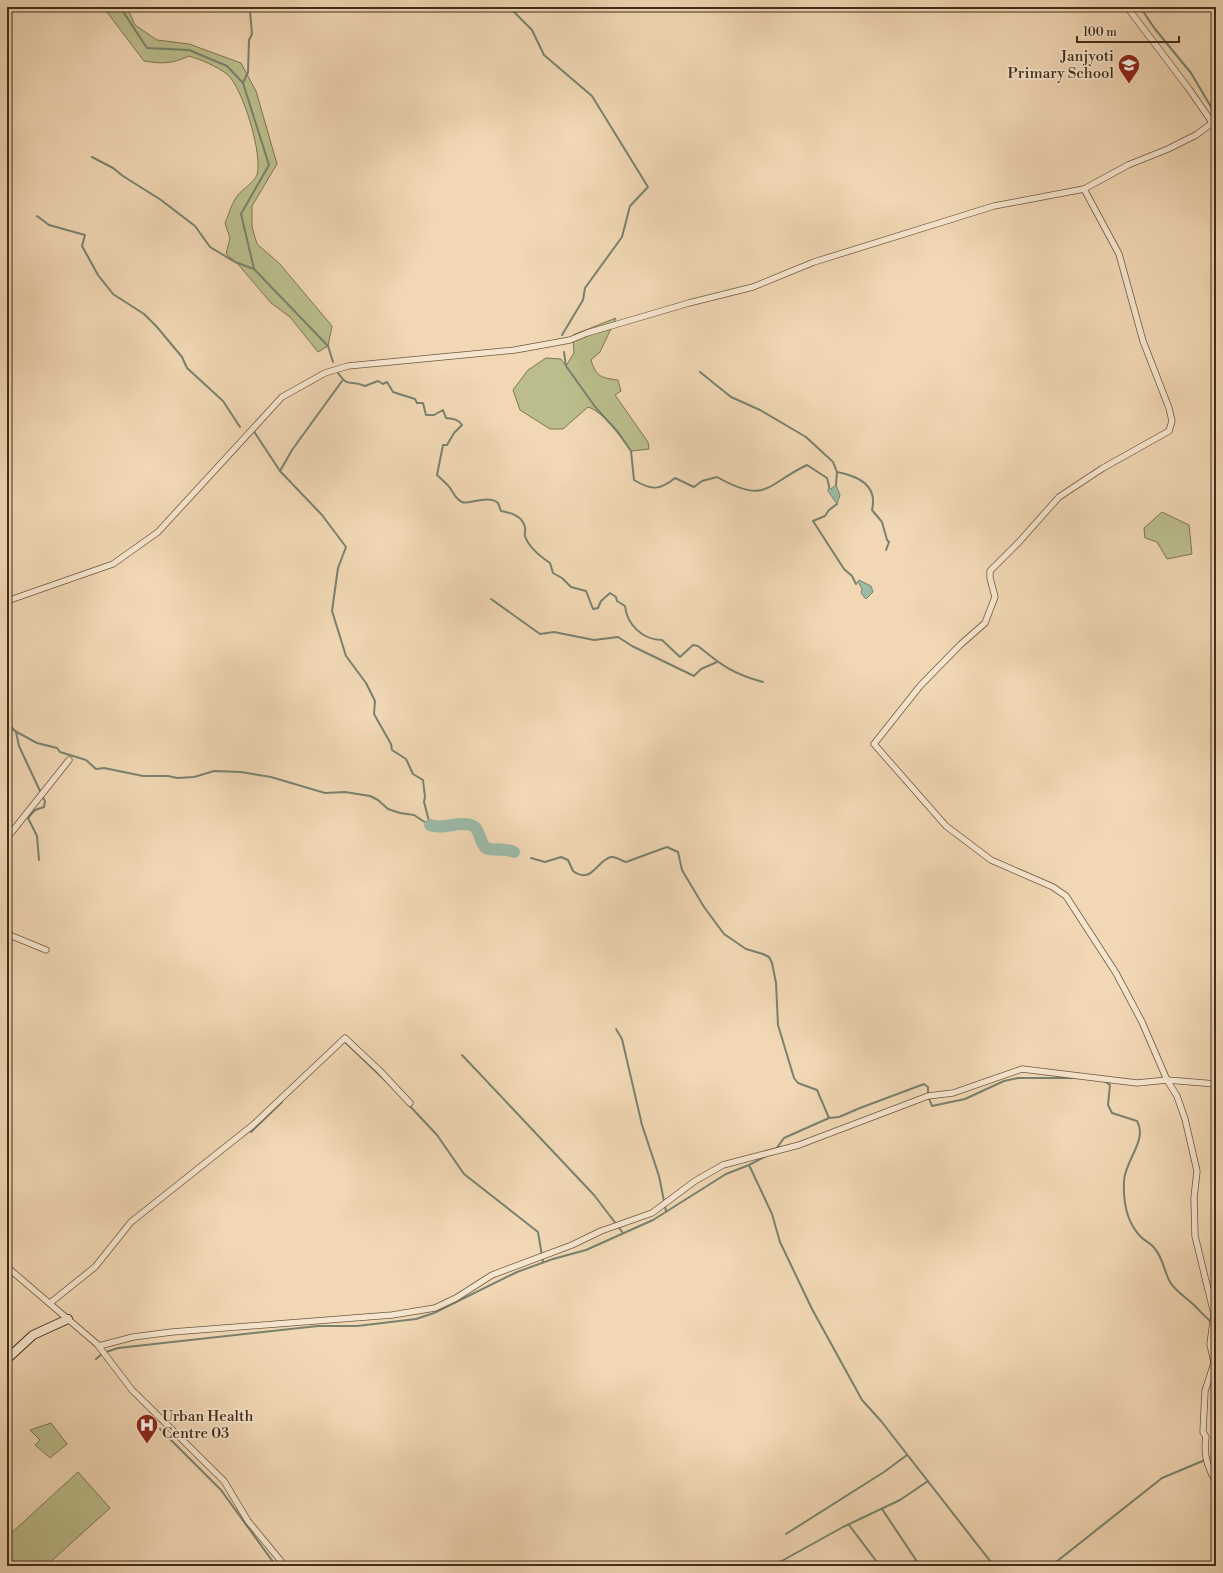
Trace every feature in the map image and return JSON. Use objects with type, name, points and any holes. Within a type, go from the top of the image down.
[{"type":"street","points":[[7,601],[113,564],[138,547],[158,532],[282,397],[325,373],[348,366],[515,350],[570,340],[588,333],[681,306],[753,287],[814,262],[994,206],[1084,189],[1128,165],[1168,150],[1215,124],[1127,7]]},
{"type":"street","points":[[1084,189],[1119,254],[1143,341],[1169,408],[1172,421],[1169,431],[1103,468],[1053,503],[1019,542],[990,571],[990,578],[995,598],[985,623],[920,686],[874,744],[946,826],[991,860],[1053,886],[1066,896],[1116,973],[1142,1022],[1167,1080],[1177,1096],[1185,1119],[1197,1171],[1194,1198],[1195,1236],[1214,1314],[1210,1344],[1214,1364],[1205,1391],[1203,1432],[1206,1437],[1204,1450],[1205,1460],[1216,1483]]},
{"type":"street","points":[[7,838],[69,760]]},
{"type":"street","points":[[7,934],[46,950]]},
{"type":"street","points":[[50,1303],[95,1267],[131,1222],[253,1125],[345,1038],[380,1071],[410,1103]]},
{"type":"street","points":[[99,1346],[132,1338],[172,1332],[392,1314],[435,1308],[456,1298],[492,1275],[572,1245],[601,1231],[652,1213],[695,1181],[723,1165],[799,1145],[928,1096],[953,1093],[1022,1069],[1137,1083],[1167,1080],[1216,1084]]},
{"type":"street","points":[[7,1267],[99,1346],[132,1390],[224,1481],[248,1521],[285,1566]]},
{"type":"street","points":[[7,1359],[33,1335],[68,1319]]},
{"type":"street","points":[[278,1559],[279,1566]]},
{"type":"green space","points":[[103,7],[127,7],[135,25],[157,40],[189,44],[241,63],[256,91],[277,164],[252,206],[252,227],[257,244],[279,263],[332,326],[328,346],[318,352],[290,317],[271,303],[237,263],[226,254],[230,238],[225,223],[236,198],[256,178],[258,165],[257,153],[250,122],[245,107],[233,82],[227,74],[218,68],[189,56],[167,63],[144,61]]},
{"type":"green space","points":[[616,318],[600,352],[591,360],[595,370],[600,376],[618,380],[621,391],[615,395],[648,442],[649,449],[631,451],[606,420],[600,414],[588,407],[563,429],[550,429],[520,410],[513,390],[528,370],[546,358],[561,359],[566,366],[574,353],[573,335]]},
{"type":"green space","points":[[1162,512],[1189,525],[1192,554],[1167,559],[1157,542],[1145,538],[1144,528]]},
{"type":"green space","points":[[51,1423],[67,1444],[50,1458],[35,1445],[40,1440],[30,1430]]},
{"type":"green space","points":[[78,1472],[110,1508],[46,1566],[19,1566],[7,1553],[7,1537]]},
{"type":"shaded area","points":[[836,485],[840,495],[837,504],[828,491],[829,486],[831,489]]},
{"type":"shaded area","points":[[859,580],[871,586],[873,592],[866,599],[861,593],[862,589],[858,582],[856,584]]},
{"type":"waterway","points":[[120,7],[147,48],[189,50],[227,66],[243,83],[269,165],[241,214],[254,269],[328,346],[333,362]]},
{"type":"waterway","points":[[243,83],[248,72],[249,40],[252,34],[250,11],[253,7]]},
{"type":"waterway","points":[[509,7],[532,30],[544,55],[592,96],[648,187],[630,206],[622,237],[585,288],[583,300],[562,335]]},
{"type":"waterway","points":[[1140,7],[1155,29],[1191,73],[1214,112]]},
{"type":"waterway","points":[[92,157],[113,168],[161,200],[195,226],[210,247],[235,262],[254,269]]},
{"type":"waterway","points":[[37,216],[49,225],[85,235],[82,246],[98,275],[113,294],[144,314],[157,327],[182,357],[187,368],[223,401],[240,427]]},
{"type":"waterway","points":[[564,352],[566,366],[596,408],[618,432],[631,451],[634,480],[645,486],[655,488],[659,487],[675,478],[694,487],[702,481],[717,477],[746,490],[756,491],[773,485],[807,465],[827,478],[829,486]]},
{"type":"waterway","points":[[700,372],[731,397],[760,410],[806,437],[833,462],[837,472],[836,485]]},
{"type":"waterway","points":[[338,373],[347,382],[365,386],[378,381],[383,384],[387,382],[393,392],[415,399],[417,403],[423,403],[426,415],[434,415],[443,410],[446,418],[459,422],[462,425],[454,433],[447,445],[443,445],[437,475],[449,487],[457,499],[462,502],[465,503],[489,499],[494,500],[498,503],[501,511],[513,514],[522,520],[525,528],[525,536],[532,548],[550,563],[553,573],[562,578],[571,587],[586,591],[593,609],[598,608],[601,601],[610,593],[616,597],[617,601],[625,606],[626,613],[637,630],[648,637],[662,640],[680,657],[693,645],[698,646],[714,659],[735,672],[763,682]]},
{"type":"waterway","points":[[342,381],[292,450],[280,471],[322,515],[346,547],[338,568],[332,611],[346,656],[366,683],[375,701],[374,714],[391,744],[392,750],[406,759],[413,774],[423,780],[425,797],[424,802],[430,825]]},
{"type":"waterway","points":[[253,430],[280,471]]},
{"type":"waterway","points":[[837,472],[859,479],[869,488],[873,501],[872,510],[882,522],[887,540],[889,542],[886,550]]},
{"type":"waterway","points":[[837,504],[829,510],[825,516],[813,521],[844,569],[852,576],[856,584]]},
{"type":"waterway","points":[[491,599],[540,634],[554,632],[594,640],[618,637],[632,646],[694,676],[701,669],[717,662]]},
{"type":"waterway","points":[[7,722],[15,731],[37,743],[57,748],[60,752],[86,760],[96,769],[104,768],[143,776],[168,776],[177,778],[194,777],[214,771],[241,772],[271,777],[325,793],[345,792],[370,796],[378,800],[388,809],[414,815],[429,825]]},
{"type":"waterway","points":[[16,732],[19,746],[40,791]]},
{"type":"waterway","points":[[39,860],[37,836],[28,818],[35,810],[44,807],[45,801],[42,796]]},
{"type":"waterway","points":[[430,825],[440,827],[461,824],[471,825],[474,826],[478,832],[486,848],[514,852]]},
{"type":"waterway","points":[[531,858],[545,862],[561,857],[568,860],[573,871],[580,875],[585,875],[590,874],[602,862],[611,857],[615,857],[626,862],[667,847],[678,852],[682,870],[704,907],[724,934],[746,949],[769,957],[772,963],[776,983],[778,1025],[794,1078],[798,1083],[817,1090],[829,1118],[839,1117],[924,1084],[928,1087],[928,1096],[932,1106],[965,1099],[1004,1081],[1018,1078],[1076,1078]]},
{"type":"waterway","points":[[616,1029],[622,1039],[642,1125],[659,1176],[666,1211]]},
{"type":"waterway","points":[[344,1041],[393,1088]]},
{"type":"waterway","points":[[462,1055],[594,1195],[623,1233]]},
{"type":"waterway","points":[[1104,1081],[1110,1085],[1108,1105],[1112,1113],[1137,1121],[1140,1128],[1138,1143],[1125,1173],[1124,1181],[1126,1211],[1132,1225],[1158,1253],[1172,1286],[1216,1326]]},
{"type":"waterway","points":[[251,1132],[282,1102]]},
{"type":"waterway","points":[[407,1103],[437,1135],[464,1174],[538,1232],[543,1262]]},
{"type":"waterway","points":[[776,1149],[784,1138],[829,1118]]},
{"type":"waterway","points":[[766,1156],[749,1165],[772,1214],[780,1242],[812,1309],[862,1400],[881,1421],[994,1566]]},
{"type":"waterway","points":[[96,1359],[103,1353],[118,1348],[318,1326],[357,1326],[416,1319],[434,1313],[517,1272],[553,1259],[586,1250],[653,1220],[726,1174],[749,1165]]},
{"type":"waterway","points":[[160,1429],[221,1490],[276,1566]]},
{"type":"waterway","points":[[786,1534],[884,1472],[907,1455]]},
{"type":"waterway","points":[[1051,1566],[1162,1478],[1205,1460]]},
{"type":"waterway","points":[[778,1563],[843,1527],[900,1500],[928,1481]]},
{"type":"waterway","points":[[882,1509],[920,1566]]},
{"type":"waterway","points":[[849,1525],[880,1566]]},
{"type":"place","name":"Janjyoti Primary School","points":[[1129,84]]},
{"type":"place","name":"Urban Health Centre 03","points":[[147,1444]]}]
